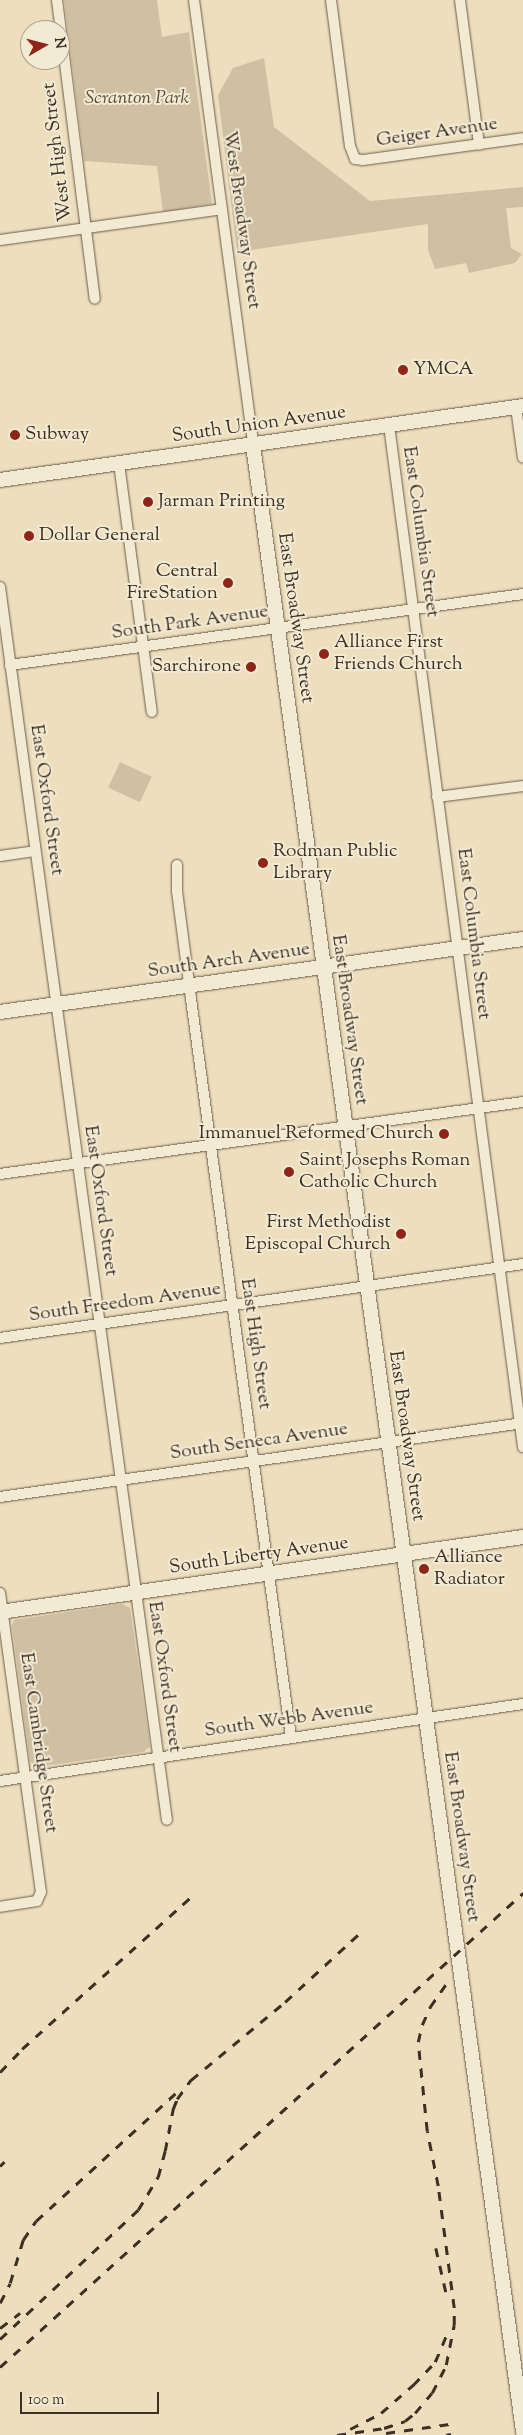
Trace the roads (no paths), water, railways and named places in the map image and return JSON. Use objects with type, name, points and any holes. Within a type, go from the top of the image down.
[{"type":"street","name":"West High Street","points":[[57,0],[95,300]]},
{"type":"street","name":"West Broadway Street","points":[[194,0],[253,445]]},
{"type":"street","name":"Geiger Avenue","points":[[331,0],[350,146],[355,158],[363,160],[523,138]]},
{"type":"street","points":[[460,0],[479,145]]},
{"type":"street","points":[[0,240],[222,209]]},
{"type":"street","points":[[520,407],[523,458]]},
{"type":"street","name":"South Union Avenue","points":[[0,480],[520,407]]},
{"type":"street","name":"East Columbia Street","points":[[389,425],[523,1446]]},
{"type":"street","name":"East Broadway Street","points":[[253,445],[344,1126],[523,2432]]},
{"type":"street","points":[[119,463],[152,712]]},
{"type":"street","name":"East Oxford Street","points":[[0,587],[134,1593],[167,1820]]},
{"type":"street","name":"South Park Avenue","points":[[10,665],[523,594]]},
{"type":"street","points":[[438,797],[523,786]]},
{"type":"street","points":[[0,856],[35,851]]},
{"type":"street","name":"East High Street","points":[[178,865],[180,910],[189,986],[291,1738]]},
{"type":"street","name":"South Arch Avenue","points":[[0,1012],[523,940]]},
{"type":"street","points":[[0,1174],[523,1102]]},
{"type":"street","name":"South Freedom Avenue","points":[[0,1338],[523,1264]]},
{"type":"street","name":"South Seneca Avenue","points":[[0,1497],[521,1423]]},
{"type":"street","name":"South Liberty Avenue","points":[[1,1612],[523,1537]]},
{"type":"street","name":"East Cambridge Street","points":[[0,1593],[40,1898],[31,1903],[0,1907]]},
{"type":"street","name":"South Webb Avenue","points":[[0,1781],[523,1704]]},
{"type":"railway","points":[[0,2367],[523,1893]]},
{"type":"railway","points":[[0,2072],[22,2049],[193,1895]]},
{"type":"railway","points":[[0,2339],[138,2210],[158,2177],[173,2109],[177,2099],[191,2080],[285,2002],[363,1930]]},
{"type":"railway","points":[[337,2435],[384,2428],[405,2421],[415,2413],[432,2393],[446,2365],[454,2325],[454,2308],[438,2186],[427,2131],[418,2042],[422,2025],[430,2007],[446,1984]]},
{"type":"railway","points":[[0,2303],[10,2283],[23,2240],[36,2221],[178,2091]]},
{"type":"railway","points":[[0,2166],[4,2162]]},
{"type":"railway","points":[[436,2248],[446,2292]]},
{"type":"railway","points":[[0,2328],[20,2313]]},
{"type":"railway","points":[[350,2429],[381,2413],[413,2385],[435,2362],[447,2334]]},
{"type":"railway","points":[[386,2433],[449,2424]]},
{"type":"railway","points":[[446,2435],[451,2434]]},
{"type":"place","name":"YMCA","points":[[403,370]]},
{"type":"place","name":"Subway","points":[[15,435]]},
{"type":"place","name":"Jarman Printing","points":[[148,502]]},
{"type":"place","name":"Dollar General","points":[[29,536]]},
{"type":"place","name":"Central FireStation","points":[[228,583]]},
{"type":"place","name":"Alliance First Friends Church","points":[[324,654]]},
{"type":"place","name":"Sarchirone","points":[[251,667]]},
{"type":"place","name":"Rodman Public Library","points":[[263,863]]},
{"type":"place","name":"Immanuel Reformed Church","points":[[444,1134]]},
{"type":"place","name":"Saint Josephs Roman Catholic Church","points":[[289,1172]]},
{"type":"place","name":"First Methodist Episcopal Church","points":[[401,1234]]},
{"type":"place","name":"Alliance Radiator","points":[[424,1569]]},
{"type":"park label","name":"Scranton Park","points":[[137,99]]}]
